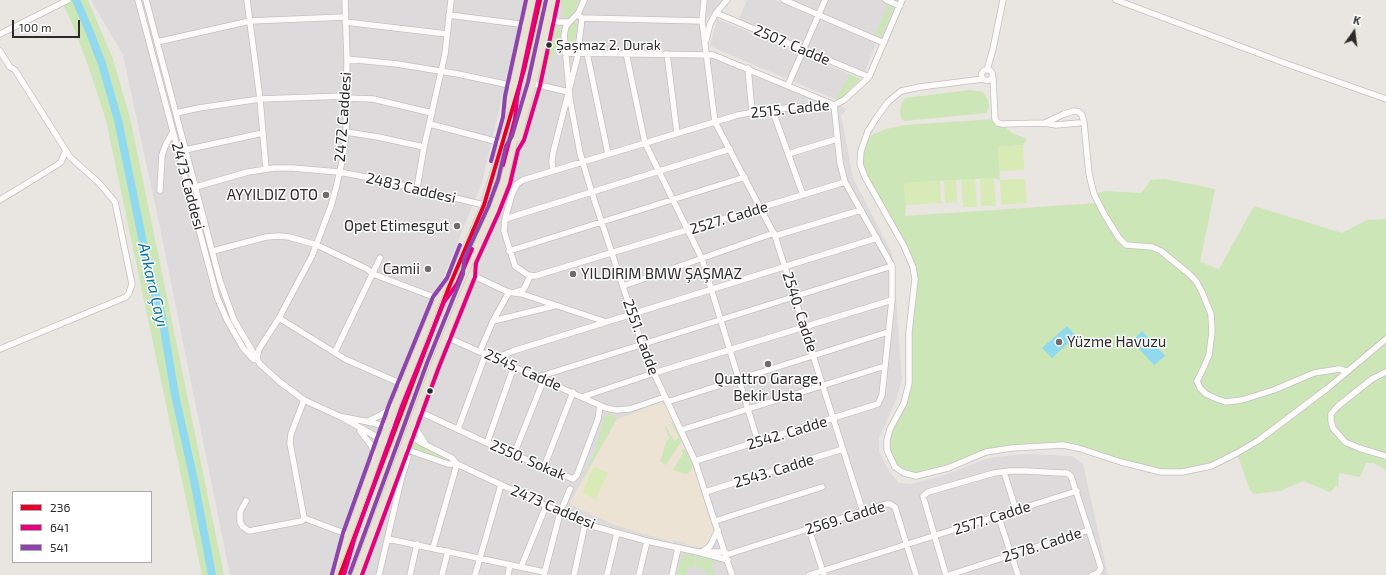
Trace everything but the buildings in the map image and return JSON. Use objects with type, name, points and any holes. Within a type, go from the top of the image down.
[{"type":"main road","points":[[509,118],[510,97],[514,86],[532,0]]},
{"type":"main road","points":[[339,575],[349,554],[452,281],[484,205],[524,70],[540,0]]},
{"type":"main road","points":[[348,575],[430,355],[504,182],[547,0]]},
{"type":"main road","points":[[512,148],[518,138],[534,84],[552,0]]},
{"type":"main road","points":[[356,575],[444,336],[470,274],[470,261]]},
{"type":"main road","points":[[339,575],[340,565],[388,426],[439,299],[452,281]]},
{"type":"main road","points":[[397,403],[398,408],[405,413],[410,414],[416,410]]},
{"type":"main road","points":[[376,462],[382,458],[387,458],[392,460],[396,467]]},
{"type":"street","points":[[0,34],[68,0]]},
{"type":"street","name":"2473 Caddesi","points":[[138,0],[220,305],[243,348],[253,359],[257,360]]},
{"type":"street","name":"2473 Caddesi","points":[[146,0],[220,281],[232,314],[260,364],[280,382],[304,400],[341,417],[383,441],[402,449],[448,464],[457,464],[585,524],[647,541],[700,552]]},
{"type":"street","points":[[247,0],[260,99],[266,169]]},
{"type":"street","name":"2472 Caddesi","points":[[257,360],[259,349],[296,289],[317,245],[331,206],[344,151],[346,132],[347,59],[345,0]]},
{"type":"street","points":[[417,188],[424,147],[441,71],[447,34],[450,0]]},
{"type":"street","points":[[552,171],[553,153],[570,92],[578,53],[580,16],[584,0]]},
{"type":"street","points":[[699,0],[703,8]]},
{"type":"street","points":[[704,0],[702,21],[715,122]]},
{"type":"street","points":[[706,54],[706,37],[710,24],[716,13],[727,0]]},
{"type":"street","points":[[784,0],[884,43]]},
{"type":"street","points":[[788,85],[825,0]]},
{"type":"street","points":[[886,0],[901,3]]},
{"type":"street","points":[[988,77],[991,71],[987,70],[1003,0]]},
{"type":"street","points":[[1116,0],[1386,100]]},
{"type":"street","name":"2515. Cadde","points":[[505,219],[512,194],[517,184],[523,180],[677,133],[752,112],[772,109],[834,105],[844,100],[869,77],[901,3]]},
{"type":"street","name":"2507. Cadde","points":[[716,13],[869,77]]},
{"type":"street","points":[[449,15],[527,25]]},
{"type":"street","points":[[549,19],[559,22],[569,22],[580,16],[702,21]]},
{"type":"street","points":[[157,42],[250,21],[345,19],[447,34]]},
{"type":"street","name":"2551. Cadde","points":[[569,22],[565,29],[565,53],[574,127],[580,153],[601,222],[642,344],[666,400],[682,430],[695,461],[732,575]]},
{"type":"street","points":[[993,49],[992,64],[988,77],[994,93],[995,119],[998,123],[1044,123],[1056,125],[1079,123]]},
{"type":"street","points":[[0,51],[10,67],[15,70],[70,157],[99,183],[115,202],[132,284],[126,297],[0,350]]},
{"type":"street","points":[[565,53],[706,54],[720,56],[834,105],[840,163],[845,182],[892,266],[892,300],[885,366],[682,430]]},
{"type":"street","points":[[587,53],[608,154]]},
{"type":"street","points":[[626,53],[645,143],[702,259],[758,442]]},
{"type":"street","points":[[667,54],[677,133]]},
{"type":"street","points":[[347,59],[391,63],[441,71],[514,86]]},
{"type":"street","points":[[748,68],[752,112]]},
{"type":"street","points":[[988,77],[920,87],[901,92],[888,102],[877,117],[868,131],[861,151],[860,164],[865,177],[904,246],[913,267],[915,279],[909,332],[909,384],[904,403],[890,429],[887,440],[887,450],[895,468],[904,473],[916,476],[948,468],[986,452],[1012,448],[1063,445],[1078,448],[1102,457],[1161,472],[1187,472],[1211,466],[1259,440],[1329,387],[1386,339]]},
{"type":"street","points":[[534,84],[570,92]]},
{"type":"street","points":[[176,113],[260,99],[346,97],[373,99],[432,113]]},
{"type":"street","points":[[772,109],[803,195]]},
{"type":"street","points":[[1044,123],[1064,114],[1074,111],[1079,112],[1084,123],[1089,174],[1094,194],[1119,238],[1126,245],[1152,247],[1161,250],[1188,273],[1202,292],[1211,314],[1212,328],[1209,355],[1197,381],[1200,388],[1206,394],[1226,402],[1274,390],[1314,373],[1339,369],[1346,372]]},
{"type":"street","name":"2540. Cadde","points":[[715,122],[775,235],[863,512]]},
{"type":"street","points":[[430,124],[502,143]]},
{"type":"street","points":[[160,190],[162,155],[173,132]]},
{"type":"street","points":[[346,132],[424,147]]},
{"type":"street","points":[[185,150],[263,133]]},
{"type":"street","points":[[788,154],[837,139]]},
{"type":"street","points":[[458,429],[493,321],[510,293],[523,290],[530,276],[515,266],[509,251],[504,231],[505,219],[730,149]]},
{"type":"street","points":[[0,200],[61,162],[66,150]]},
{"type":"street","name":"2483 Caddesi","points":[[189,189],[248,172],[266,169],[292,168],[339,172],[417,188],[484,205]]},
{"type":"street","points":[[509,251],[745,177]]},
{"type":"street","name":"2527. Cadde","points":[[530,276],[612,253],[845,182]]},
{"type":"street","points":[[623,286],[775,235],[861,210]]},
{"type":"street","points":[[212,251],[271,236],[289,237],[317,245],[367,269],[372,274],[439,299]]},
{"type":"street","points":[[496,358],[513,351],[877,238]]},
{"type":"street","points":[[335,352],[380,258]]},
{"type":"street","points":[[538,377],[892,266]]},
{"type":"street","points":[[470,274],[510,293],[522,294],[554,306],[607,322]]},
{"type":"street","points":[[582,396],[892,300]]},
{"type":"street","points":[[493,321],[554,306]]},
{"type":"street","points":[[279,318],[348,360],[404,385]]},
{"type":"street","points":[[600,406],[611,409],[630,409],[666,400],[739,379],[888,332]]},
{"type":"street","name":"2545. Cadde","points":[[444,336],[582,396],[600,406]]},
{"type":"street","points":[[487,443],[514,366]]},
{"type":"street","name":"2542. Cadde","points":[[695,461],[878,404],[882,396],[885,366]]},
{"type":"street","points":[[1386,372],[1372,380],[1338,406],[1331,414],[1331,421],[1333,428],[1345,442],[1386,456]]},
{"type":"street","points":[[514,454],[544,379]]},
{"type":"street","points":[[544,467],[573,392]]},
{"type":"street","points":[[304,400],[291,434],[290,443],[304,518]]},
{"type":"street","points":[[367,421],[381,415],[397,403]]},
{"type":"street","name":"2550. Sokak","points":[[416,410],[487,443],[571,479],[576,478],[598,419],[600,406]]},
{"type":"street","name":"2473 Caddesi","points":[[341,417],[367,421],[399,429],[452,458],[457,464]]},
{"type":"street","points":[[412,422],[426,445]]},
{"type":"street","points":[[357,427],[371,445],[376,462]]},
{"type":"street","name":"2543. Cadde","points":[[705,492],[843,449]]},
{"type":"street","points":[[396,467],[415,452]]},
{"type":"street","points":[[379,575],[401,480],[408,457]]},
{"type":"street","points":[[433,548],[457,464]]},
{"type":"street","points":[[948,575],[923,499],[924,494],[994,473],[1026,471],[1067,473],[1071,476],[1101,568],[1100,572],[1092,575]]},
{"type":"street","points":[[1004,472],[1016,510]]},
{"type":"street","points":[[475,575],[502,485]]},
{"type":"street","points":[[715,521],[822,487]]},
{"type":"street","points":[[388,539],[521,567],[544,574],[560,513],[570,489]]},
{"type":"street","name":"2577. Cadde","points":[[809,575],[823,573],[906,544],[1077,491]]},
{"type":"street","points":[[246,501],[240,512],[240,522],[243,527],[249,531],[302,520],[304,518],[350,535]]},
{"type":"street","name":"2569. Cadde","points":[[700,552],[726,556],[886,504],[894,506],[916,575]]},
{"type":"street","points":[[521,567],[546,506]]},
{"type":"street","points":[[998,515],[1018,575]]},
{"type":"street","points":[[574,575],[585,524]]},
{"type":"street","points":[[809,529],[823,573]]},
{"type":"street","points":[[700,552],[710,546],[718,530]]},
{"type":"street","name":"2578. Cadde","points":[[948,575],[1089,530]]},
{"type":"street","points":[[607,575],[617,533]]},
{"type":"street","points":[[639,575],[647,541]]},
{"type":"street","points":[[410,575],[417,544]]},
{"type":"street","points":[[672,575],[678,548]]},
{"type":"street","points":[[442,575],[448,551]]},
{"type":"street","points":[[508,575],[510,565]]},
{"type":"shaded area","points":[[91,0],[525,0],[482,182],[369,462],[332,575],[230,575],[159,223],[123,55]]},
{"type":"shaded area","points":[[549,0],[724,0],[705,20],[708,52],[711,51],[847,109],[841,115],[853,178],[893,256],[902,380],[895,402],[879,438],[879,452],[891,474],[899,483],[911,484],[942,476],[989,458],[1024,454],[1072,456],[1083,464],[1108,575],[365,575],[414,404],[499,214],[536,68]]},
{"type":"shaded area","points":[[747,0],[775,0],[814,17],[802,45],[739,19]]},
{"type":"shaded area","points":[[788,0],[899,0],[882,40]]},
{"type":"shaded area","points":[[717,19],[799,53],[787,79],[710,46]]},
{"type":"shaded area","points":[[819,19],[876,43],[865,72],[807,47]]},
{"type":"shaded area","points":[[803,55],[850,74],[835,99],[792,81]]},
{"type":"shaded area","points":[[664,401],[693,467],[714,532],[705,548],[686,545],[686,543],[673,540],[671,542],[612,524],[569,504],[616,420]]},
{"type":"green space","points":[[61,0],[88,0],[113,59],[131,122],[224,575],[202,575],[106,120],[89,68],[71,21]]},
{"type":"green space","points":[[540,0],[546,0],[496,193],[402,422],[395,420],[494,187],[538,17]]},
{"type":"green space","points":[[557,0],[579,0],[576,9],[566,18],[562,15],[564,7],[556,3]]},
{"type":"green space","points":[[888,5],[894,7],[881,37],[875,34]]},
{"type":"green space","points":[[574,21],[577,23],[573,48],[567,48],[567,32]]},
{"type":"green space","points":[[554,27],[560,29],[561,38],[541,80],[540,77],[551,30]]},
{"type":"green space","points":[[850,74],[860,79],[839,101],[835,99]]},
{"type":"green space","points":[[970,90],[983,92],[988,100],[989,107],[986,113],[904,121],[901,118],[901,104],[905,98]]},
{"type":"green space","points":[[995,119],[1012,133],[1027,139],[1023,145],[998,147],[1000,180],[994,178],[904,183],[906,205],[905,216],[1098,203],[1094,194],[1105,191],[1141,193],[1151,180],[1165,179],[1215,189],[1200,262],[1219,269],[1254,206],[1342,233],[1367,220],[1386,219],[1386,470],[1374,463],[1366,463],[1360,477],[1339,473],[1338,488],[1336,486],[1330,492],[1303,481],[1280,491],[1253,494],[1249,488],[1237,453],[1211,466],[1161,472],[1063,445],[986,452],[948,468],[916,476],[895,467],[887,440],[907,396],[913,267],[860,164],[865,138],[886,129],[905,125]]},
{"type":"green space","points":[[1023,145],[1024,170],[999,171],[998,147]]},
{"type":"green space","points":[[980,178],[994,178],[996,206],[981,206]]},
{"type":"green space","points":[[961,179],[975,179],[977,207],[963,207]]},
{"type":"green space","points":[[1025,179],[1027,203],[1001,205],[1000,180]]},
{"type":"green space","points":[[944,180],[956,180],[957,202],[945,203]]},
{"type":"green space","points":[[940,181],[941,203],[906,205],[904,183]]},
{"type":"green space","points":[[610,412],[616,420],[578,488],[593,456],[605,416]]},
{"type":"green space","points":[[673,421],[682,440],[666,465],[660,461],[665,444],[669,438],[665,427],[666,426],[674,441],[679,438],[671,423]]},
{"type":"green space","points":[[409,438],[452,462],[406,446]]},
{"type":"green space","points":[[683,449],[686,450],[693,467],[689,473],[685,474],[673,470],[683,453]]},
{"type":"green space","points":[[594,467],[608,473],[596,499],[582,493]]},
{"type":"green space","points":[[685,554],[695,555],[693,567],[688,567],[685,575],[677,575],[681,559]]},
{"type":"green space","points":[[697,556],[717,560],[711,563],[714,575],[708,575],[706,570],[695,567]]},
{"type":"water","name":"Yüzme Havuzu","points":[[1067,326],[1076,336],[1052,358],[1042,348]]},
{"type":"water","name":"Yüzme Havuzu","points":[[1142,331],[1165,356],[1154,365],[1132,341]]},
{"type":"waterway","name":"Ankara Çayı","points":[[76,0],[102,64],[118,120],[148,267],[162,317],[175,395],[194,480],[212,575]]},
{"type":"transit line","name":"541","points":[[491,161],[503,117],[505,96],[526,0]]},
{"type":"transit line","name":"236","points":[[340,575],[449,287],[484,205],[524,70],[540,0]]},
{"type":"transit line","name":"541","points":[[350,573],[427,363],[463,274],[464,259],[488,207],[498,180],[506,146],[512,136],[528,82],[546,0]]},
{"type":"transit line","name":"641","points":[[503,165],[515,119],[517,98],[538,1]]},
{"type":"transit line","name":"641","points":[[362,575],[439,367],[475,277],[476,263],[510,184],[518,150],[524,140],[540,86],[558,1]]},
{"type":"transit line","name":"541","points":[[332,574],[343,533],[390,402],[433,297],[447,278],[460,245]]},
{"type":"transit line","name":"641","points":[[344,575],[355,537],[402,406],[444,302],[457,284],[472,249]]},
{"type":"place","name":"Şaşmaz 2. Durak","points":[[549,45]]},
{"type":"place","name":"AYYILDIZ OTO","points":[[326,195]]},
{"type":"place","name":"Opet Etimesgut","points":[[457,226]]},
{"type":"place","name":"Camii","points":[[428,269]]},
{"type":"place","name":"YILDIRIM BMW ŞAŞMAZ","points":[[573,274]]},
{"type":"place","name":"Yüzme Havuzu","points":[[1059,342]]},
{"type":"place","name":"Quattro Garage, Bekir Usta","points":[[768,364]]}]
